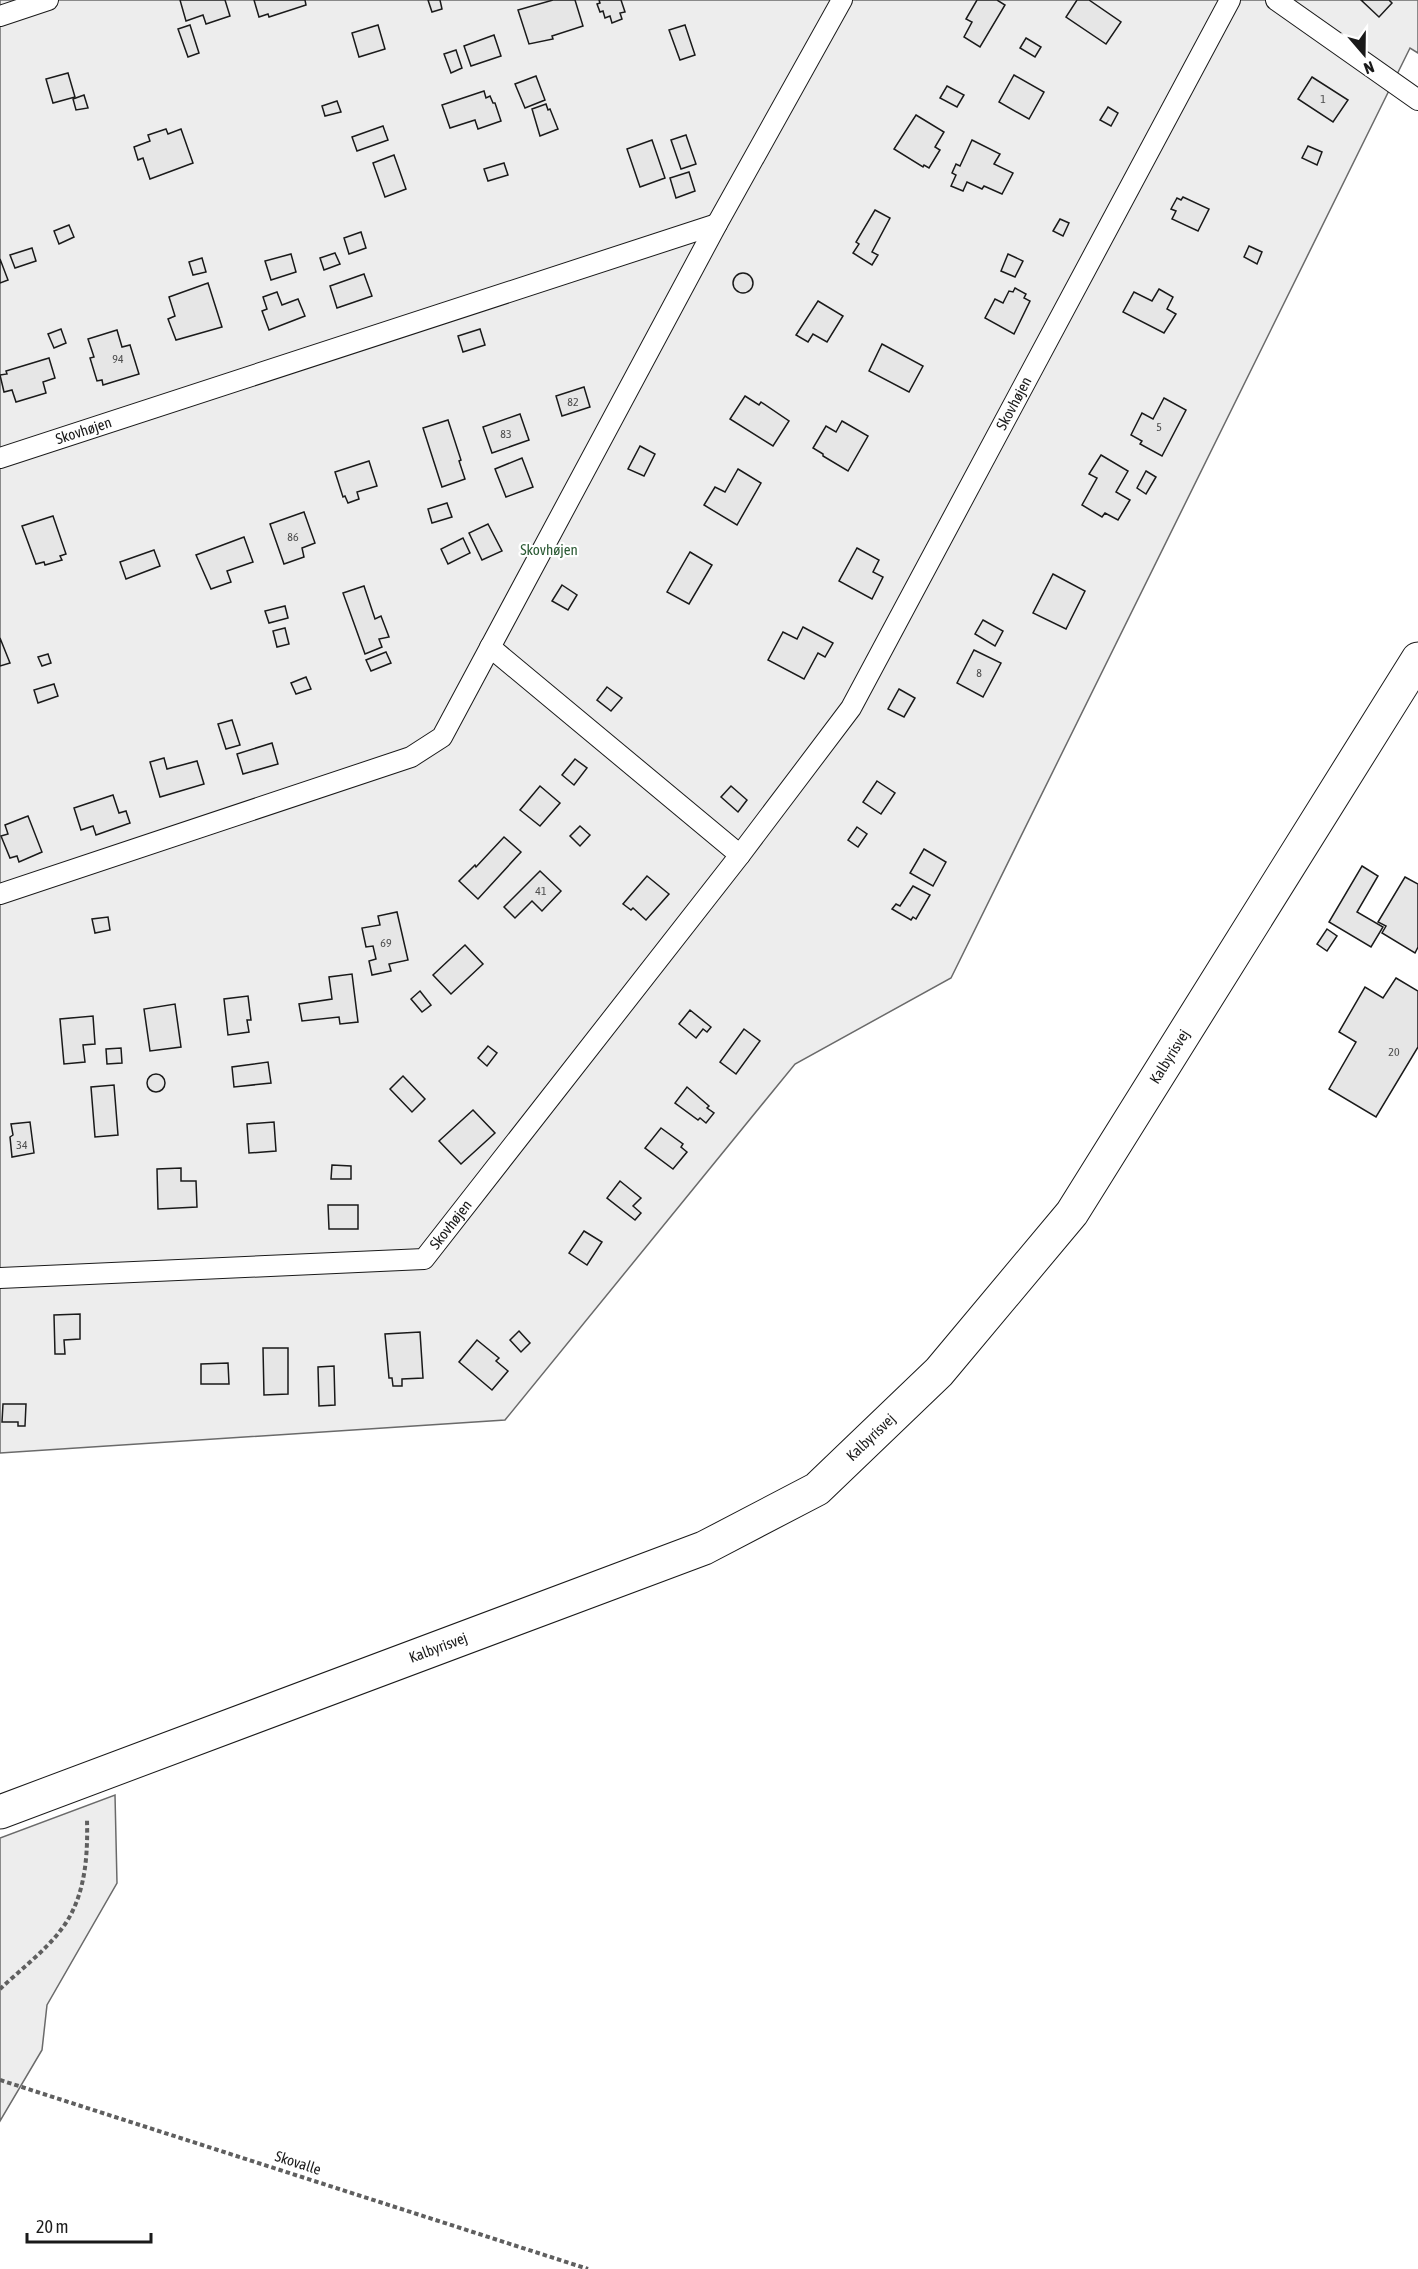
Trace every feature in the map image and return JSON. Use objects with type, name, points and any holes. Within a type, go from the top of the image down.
[{"type":"street","name":"Kalbyrisvej","points":[[0,1812],[704,1548],[817,1489],[939,1372],[1072,1213],[1418,659]]},
{"type":"lane","points":[[0,16],[48,0]]},
{"type":"lane","points":[[0,894],[411,757],[442,737],[717,224],[842,0]]},
{"type":"lane","name":"Skovhøjen","points":[[0,1278],[424,1258],[740,855],[851,708],[1230,0]]},
{"type":"lane","points":[[1276,0],[1418,100]]},
{"type":"lane","name":"Skovhøjen","points":[[0,458],[717,224]]},
{"type":"lane","points":[[490,647],[740,855]]},
{"type":"path","points":[[0,1989],[61,1931],[80,1893],[88,1851],[85,1780]]},
{"type":"path","name":"Skovalle","points":[[0,2080],[588,2269]]},
{"type":"shaded area","name":"Skovhøjen","points":[[0,0],[1418,0],[1418,53],[1410,48],[951,978],[795,1064],[505,1420],[0,1453]]},
{"type":"shaded area","points":[[115,1795],[117,1883],[47,2005],[42,2050],[0,2121],[0,1838]]},
{"type":"building","points":[[180,0],[225,0],[230,16],[206,24],[203,15],[186,21]]},
{"type":"building","points":[[254,0],[305,0],[306,5],[269,17],[268,14],[259,17]]},
{"type":"building","points":[[428,0],[440,0],[442,9],[432,12]]},
{"type":"building","points":[[553,0],[575,0],[583,26],[552,36],[553,39],[529,44],[518,10]]},
{"type":"building","points":[[599,0],[621,0],[625,12],[620,13],[622,19],[612,23],[610,16],[605,18],[597,4],[600,3]]},
{"type":"building","points":[[977,0],[997,0],[1005,5],[980,47],[964,37],[972,22],[966,19]]},
{"type":"building","points":[[1077,0],[1089,0],[1121,22],[1106,44],[1066,17]]},
{"type":"building","points":[[1361,0],[1389,0],[1392,3],[1379,17]]},
{"type":"building","points":[[190,25],[199,53],[188,57],[178,29]]},
{"type":"building","points":[[378,25],[385,49],[359,57],[352,33]]},
{"type":"building","points":[[685,25],[695,55],[680,60],[669,30]]},
{"type":"building","points":[[494,35],[501,56],[471,66],[464,46]]},
{"type":"building","points":[[1026,38],[1041,47],[1035,57],[1020,48]]},
{"type":"building","points":[[456,50],[462,68],[451,73],[444,54]]},
{"type":"building","points":[[68,73],[75,97],[53,103],[46,79]]},
{"type":"building","points":[[1014,75],[1044,92],[1029,119],[999,102]]},
{"type":"building","points":[[536,76],[545,100],[525,108],[515,84]]},
{"type":"building","points":[[1312,77],[1348,100],[1333,122],[1298,99]]},
{"type":"building","points":[[947,86],[964,95],[957,107],[940,98]]},
{"type":"building","points":[[484,91],[486,98],[490,96],[495,103],[501,121],[478,129],[475,120],[450,128],[442,105]]},
{"type":"building","points":[[84,95],[88,108],[76,110],[73,99]]},
{"type":"building","points":[[337,101],[341,112],[325,116],[322,106]]},
{"type":"building","points":[[546,104],[558,129],[540,136],[532,109]]},
{"type":"building","points":[[1108,107],[1118,113],[1111,126],[1100,120]]},
{"type":"building","points":[[916,115],[944,132],[935,147],[940,150],[929,168],[924,165],[923,167],[894,149]]},
{"type":"building","points":[[383,126],[388,140],[357,151],[352,137]]},
{"type":"building","points":[[166,129],[168,134],[181,129],[193,163],[150,179],[143,158],[138,160],[134,147],[150,141],[148,135]]},
{"type":"building","points":[[686,135],[696,164],[681,169],[671,140]]},
{"type":"building","points":[[652,140],[665,178],[640,187],[627,149]]},
{"type":"building","points":[[972,140],[1000,154],[994,164],[1013,173],[1002,194],[967,182],[963,191],[951,186],[956,175],[952,173],[956,164],[960,166]]},
{"type":"building","points":[[1308,146],[1322,152],[1317,165],[1302,158]]},
{"type":"building","points":[[394,155],[406,189],[385,197],[373,163]]},
{"type":"building","points":[[504,163],[508,175],[488,181],[484,169]]},
{"type":"building","points":[[689,172],[695,191],[676,198],[670,178]]},
{"type":"building","points":[[1183,197],[1209,209],[1198,231],[1172,219],[1176,211],[1171,209],[1177,198],[1181,200]]},
{"type":"building","points":[[875,210],[890,218],[872,252],[878,255],[872,265],[853,253],[859,244],[856,242]]},
{"type":"building","points":[[1060,219],[1069,223],[1063,236],[1053,231]]},
{"type":"building","points":[[69,225],[74,237],[59,244],[54,231]]},
{"type":"building","points":[[361,232],[366,248],[349,254],[344,238]]},
{"type":"building","points":[[1249,246],[1262,252],[1257,264],[1244,257]]},
{"type":"building","points":[[32,248],[36,261],[15,268],[10,255]]},
{"type":"building","points":[[335,253],[340,264],[324,270],[320,258]]},
{"type":"building","points":[[291,254],[296,272],[271,280],[265,261]]},
{"type":"building","points":[[1008,254],[1023,261],[1015,277],[1001,271]]},
{"type":"building","points":[[202,258],[206,272],[193,275],[189,262]]},
{"type":"building","points":[[0,259],[8,280],[0,283]]},
{"type":"building","points":[[743,273],[750,276],[753,283],[750,290],[743,293],[736,290],[733,283],[736,276]]},
{"type":"building","points":[[364,274],[372,296],[337,308],[330,286]]},
{"type":"building","points":[[208,283],[222,327],[176,340],[168,319],[175,316],[169,297]]},
{"type":"building","points":[[1015,288],[1026,294],[1024,298],[1030,301],[1014,334],[985,318],[995,299],[1003,303],[1009,291],[1013,292]]},
{"type":"building","points":[[1159,289],[1173,297],[1167,309],[1176,314],[1164,333],[1123,312],[1134,292],[1152,301]]},
{"type":"building","points":[[277,292],[282,305],[298,299],[305,316],[269,330],[262,311],[267,309],[263,297]]},
{"type":"building","points":[[818,301],[843,316],[827,342],[813,334],[808,342],[796,335]]},
{"type":"building","points":[[61,329],[66,343],[54,348],[48,334]]},
{"type":"building","points":[[480,329],[485,345],[463,352],[458,336]]},
{"type":"building","points":[[117,330],[122,347],[130,345],[139,374],[103,385],[102,380],[97,381],[90,358],[94,357],[88,339]]},
{"type":"building","points":[[882,344],[923,366],[909,392],[869,371]]},
{"type":"building","points":[[49,358],[55,378],[43,382],[46,393],[16,402],[12,390],[4,392],[0,375],[7,374],[6,371]]},
{"type":"building","points":[[584,387],[590,407],[562,416],[556,396]]},
{"type":"building","points":[[745,396],[759,405],[761,402],[789,421],[773,446],[730,419]]},
{"type":"building","points":[[1164,398],[1186,410],[1162,456],[1140,444],[1142,441],[1131,435],[1142,413],[1153,419]]},
{"type":"building","points":[[520,414],[529,440],[492,453],[483,427]]},
{"type":"building","points":[[448,420],[465,479],[442,487],[423,428]]},
{"type":"building","points":[[842,421],[868,436],[848,471],[813,448],[826,426],[836,432]]},
{"type":"building","points":[[640,446],[655,454],[644,476],[628,469]]},
{"type":"building","points":[[1101,455],[1128,471],[1116,492],[1130,500],[1118,520],[1105,513],[1102,517],[1082,505],[1097,478],[1089,474]]},
{"type":"building","points":[[522,458],[533,487],[506,497],[495,469]]},
{"type":"building","points":[[369,461],[377,486],[357,492],[359,499],[348,503],[345,496],[343,497],[335,472]]},
{"type":"building","points":[[738,469],[761,483],[737,525],[704,505],[715,487],[725,492]]},
{"type":"building","points":[[1146,471],[1156,477],[1146,494],[1137,488]]},
{"type":"building","points":[[447,503],[452,517],[432,523],[428,509]]},
{"type":"building","points":[[304,512],[315,543],[302,548],[304,557],[284,564],[270,524]]},
{"type":"building","points":[[53,516],[66,554],[60,556],[62,560],[45,565],[44,562],[36,564],[22,526]]},
{"type":"building","points":[[488,524],[502,551],[482,560],[469,533]]},
{"type":"building","points":[[244,537],[253,562],[227,571],[231,582],[211,589],[196,555]]},
{"type":"building","points":[[463,538],[470,553],[448,564],[441,549]]},
{"type":"building","points":[[857,548],[879,560],[873,572],[883,577],[872,599],[839,581]]},
{"type":"building","points":[[154,550],[160,566],[126,579],[120,562]]},
{"type":"building","points":[[690,552],[712,565],[689,604],[667,592]]},
{"type":"building","points":[[1053,574],[1085,591],[1066,629],[1033,613]]},
{"type":"building","points":[[562,585],[577,595],[568,610],[552,601]]},
{"type":"building","points":[[364,586],[375,619],[381,616],[389,637],[379,639],[382,647],[365,654],[343,593]]},
{"type":"building","points":[[285,606],[288,618],[269,623],[265,611]]},
{"type":"building","points":[[983,620],[1003,631],[995,646],[975,634]]},
{"type":"building","points":[[803,627],[833,643],[825,657],[818,653],[804,679],[768,660],[783,632],[797,639]]},
{"type":"building","points":[[285,628],[289,644],[277,647],[273,631]]},
{"type":"building","points":[[0,638],[10,663],[0,666]]},
{"type":"building","points":[[974,650],[1001,663],[983,697],[957,683]]},
{"type":"building","points":[[386,652],[391,663],[371,671],[366,660]]},
{"type":"building","points":[[48,654],[51,663],[42,666],[38,657]]},
{"type":"building","points":[[306,677],[311,689],[296,694],[291,683]]},
{"type":"building","points":[[54,684],[58,696],[38,703],[34,690]]},
{"type":"building","points":[[607,687],[622,698],[611,711],[597,700]]},
{"type":"building","points":[[899,689],[915,698],[904,717],[888,709]]},
{"type":"building","points":[[232,720],[240,745],[226,749],[218,724]]},
{"type":"building","points":[[272,743],[278,764],[243,774],[237,754]]},
{"type":"building","points":[[164,758],[167,769],[197,761],[204,784],[160,797],[150,762]]},
{"type":"building","points":[[575,759],[587,768],[574,785],[562,775]]},
{"type":"building","points":[[877,781],[895,793],[881,814],[863,802]]},
{"type":"building","points":[[540,786],[560,803],[540,826],[520,810]]},
{"type":"building","points":[[731,786],[747,800],[738,812],[721,797]]},
{"type":"building","points":[[113,795],[119,813],[126,811],[130,823],[96,835],[93,826],[81,830],[74,808]]},
{"type":"building","points":[[28,816],[42,852],[19,862],[17,856],[10,858],[1,836],[8,834],[5,825]]},
{"type":"building","points":[[580,826],[590,835],[580,846],[570,836]]},
{"type":"building","points":[[857,827],[867,834],[858,847],[848,840]]},
{"type":"building","points":[[504,837],[521,852],[478,899],[459,881],[475,865],[476,867]]},
{"type":"building","points":[[924,849],[946,862],[933,886],[910,873]]},
{"type":"building","points":[[1362,866],[1378,876],[1357,912],[1383,927],[1371,947],[1329,922]]},
{"type":"building","points":[[540,871],[561,891],[542,911],[532,901],[515,918],[504,907]]},
{"type":"building","points":[[647,876],[669,894],[646,920],[633,908],[631,910],[623,904]]},
{"type":"building","points":[[1405,877],[1418,884],[1418,947],[1415,953],[1382,933],[1386,926],[1378,922]]},
{"type":"building","points":[[913,886],[930,895],[916,919],[913,917],[911,920],[892,909],[896,904],[900,906]]},
{"type":"building","points":[[397,912],[408,960],[389,964],[391,971],[372,975],[369,961],[376,959],[373,946],[366,947],[362,928],[380,925],[378,916]]},
{"type":"building","points":[[108,917],[110,930],[95,933],[92,919]]},
{"type":"building","points":[[1327,929],[1337,936],[1327,951],[1317,944]]},
{"type":"building","points":[[465,945],[483,964],[451,994],[433,975]]},
{"type":"building","points":[[352,974],[358,1022],[340,1024],[339,1017],[302,1021],[299,1004],[332,999],[329,977]]},
{"type":"building","points":[[1396,978],[1418,991],[1418,1047],[1376,1117],[1329,1089],[1356,1042],[1339,1032],[1365,987],[1383,998]]},
{"type":"building","points":[[420,991],[431,1005],[422,1012],[411,999]]},
{"type":"building","points":[[248,996],[251,1020],[247,1020],[249,1032],[228,1035],[224,999]]},
{"type":"building","points":[[175,1004],[181,1047],[150,1051],[144,1009]]},
{"type":"building","points":[[690,1010],[711,1027],[707,1032],[703,1029],[696,1038],[679,1024]]},
{"type":"building","points":[[93,1016],[95,1044],[83,1045],[85,1062],[64,1064],[60,1019]]},
{"type":"building","points":[[744,1029],[760,1041],[736,1074],[720,1062]]},
{"type":"building","points":[[488,1046],[497,1053],[487,1066],[478,1058]]},
{"type":"building","points":[[121,1048],[122,1063],[107,1064],[106,1049]]},
{"type":"building","points":[[268,1062],[271,1083],[234,1087],[232,1067]]},
{"type":"building","points":[[156,1074],[162,1077],[165,1083],[162,1089],[156,1092],[150,1089],[147,1083],[150,1077]]},
{"type":"building","points":[[403,1076],[425,1099],[412,1112],[390,1089]]},
{"type":"building","points":[[114,1085],[118,1135],[95,1137],[91,1087]]},
{"type":"building","points":[[687,1087],[714,1113],[706,1123],[700,1118],[698,1120],[675,1103]]},
{"type":"building","points":[[473,1110],[495,1133],[461,1164],[439,1141]]},
{"type":"building","points":[[30,1122],[34,1153],[12,1157],[11,1124]]},
{"type":"building","points":[[274,1122],[276,1151],[249,1153],[247,1124]]},
{"type":"building","points":[[661,1128],[683,1144],[681,1147],[687,1152],[673,1169],[645,1148]]},
{"type":"building","points":[[332,1165],[351,1166],[351,1179],[331,1179]]},
{"type":"building","points":[[181,1168],[181,1181],[196,1181],[197,1207],[158,1209],[157,1169]]},
{"type":"building","points":[[620,1181],[641,1198],[633,1206],[641,1213],[635,1220],[607,1198]]},
{"type":"building","points":[[328,1205],[358,1205],[358,1229],[329,1229]]},
{"type":"building","points":[[584,1231],[602,1242],[587,1265],[569,1253]]},
{"type":"building","points":[[80,1314],[80,1339],[64,1340],[65,1354],[55,1354],[54,1315]]},
{"type":"building","points":[[519,1331],[530,1343],[521,1352],[510,1340]]},
{"type":"building","points":[[420,1332],[423,1378],[402,1379],[402,1386],[393,1386],[392,1378],[389,1378],[385,1334]]},
{"type":"building","points":[[477,1340],[499,1358],[496,1361],[508,1371],[492,1390],[459,1362]]},
{"type":"building","points":[[263,1348],[288,1348],[288,1394],[264,1395]]},
{"type":"building","points":[[228,1363],[229,1384],[201,1384],[201,1364]]},
{"type":"building","points":[[334,1366],[335,1405],[319,1406],[318,1367]]},
{"type":"building","points":[[3,1404],[26,1404],[25,1426],[18,1426],[18,1422],[2,1422]]}]
